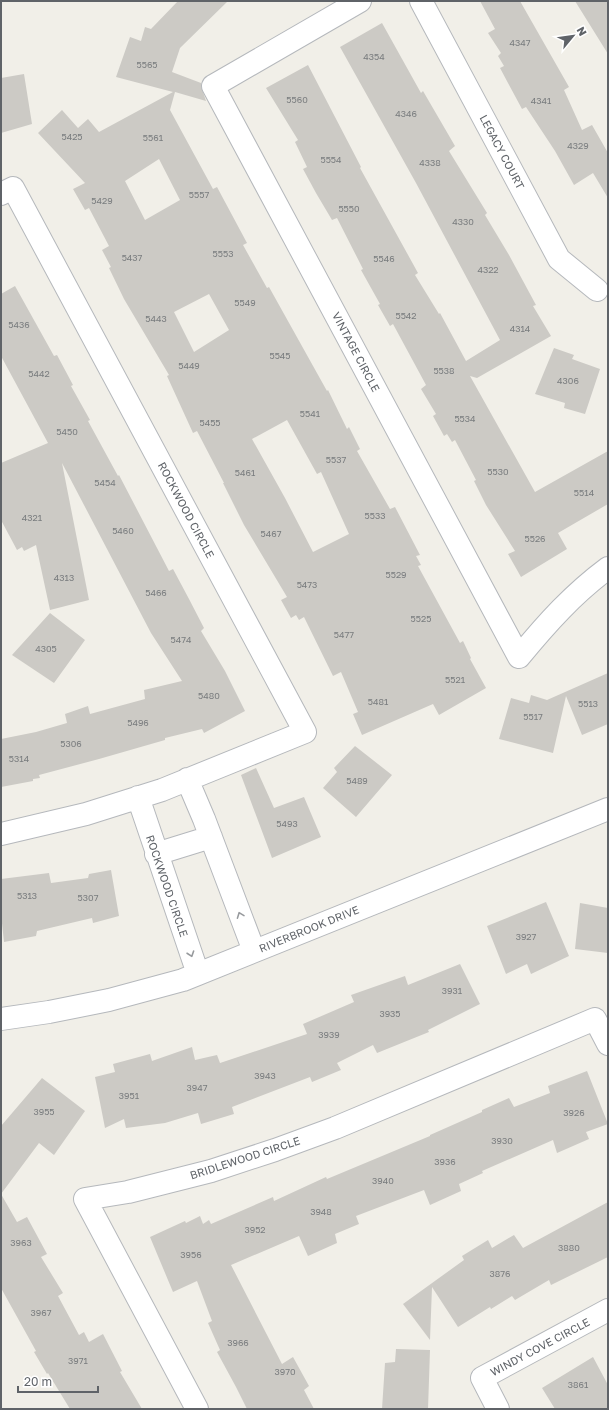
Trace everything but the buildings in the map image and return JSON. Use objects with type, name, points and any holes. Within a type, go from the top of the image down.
[{"type":"street","name":"VINTAGE CIRCLE","points":[[360,1],[213,86],[519,657],[550,620],[590,581],[608,568]]},
{"type":"street","name":"LEGACY COURT","points":[[421,1],[559,259],[597,290]]},
{"type":"street","name":"ROCKWOOD CIRCLE","points":[[1,194],[13,188],[305,732],[138,797],[86,814],[1,834]]},
{"type":"street","points":[[187,779],[211,837],[254,951]]},
{"type":"street","name":"ROCKWOOD CIRCLE","points":[[138,797],[156,854],[198,974]]},
{"type":"street","name":"RIVERBROOK DRIVE","points":[[1,1019],[49,1012],[109,1000],[183,980],[608,809]]},
{"type":"street","points":[[156,854],[211,837]]},
{"type":"street","name":"BRIDLEWOOD CIRCLE","points":[[197,1409],[85,1199],[128,1192],[211,1171],[276,1150],[335,1128],[595,1019],[608,1044]]},
{"type":"street","name":"WINDY COVE CIRCLE","points":[[498,1409],[482,1378],[608,1310]]}]
